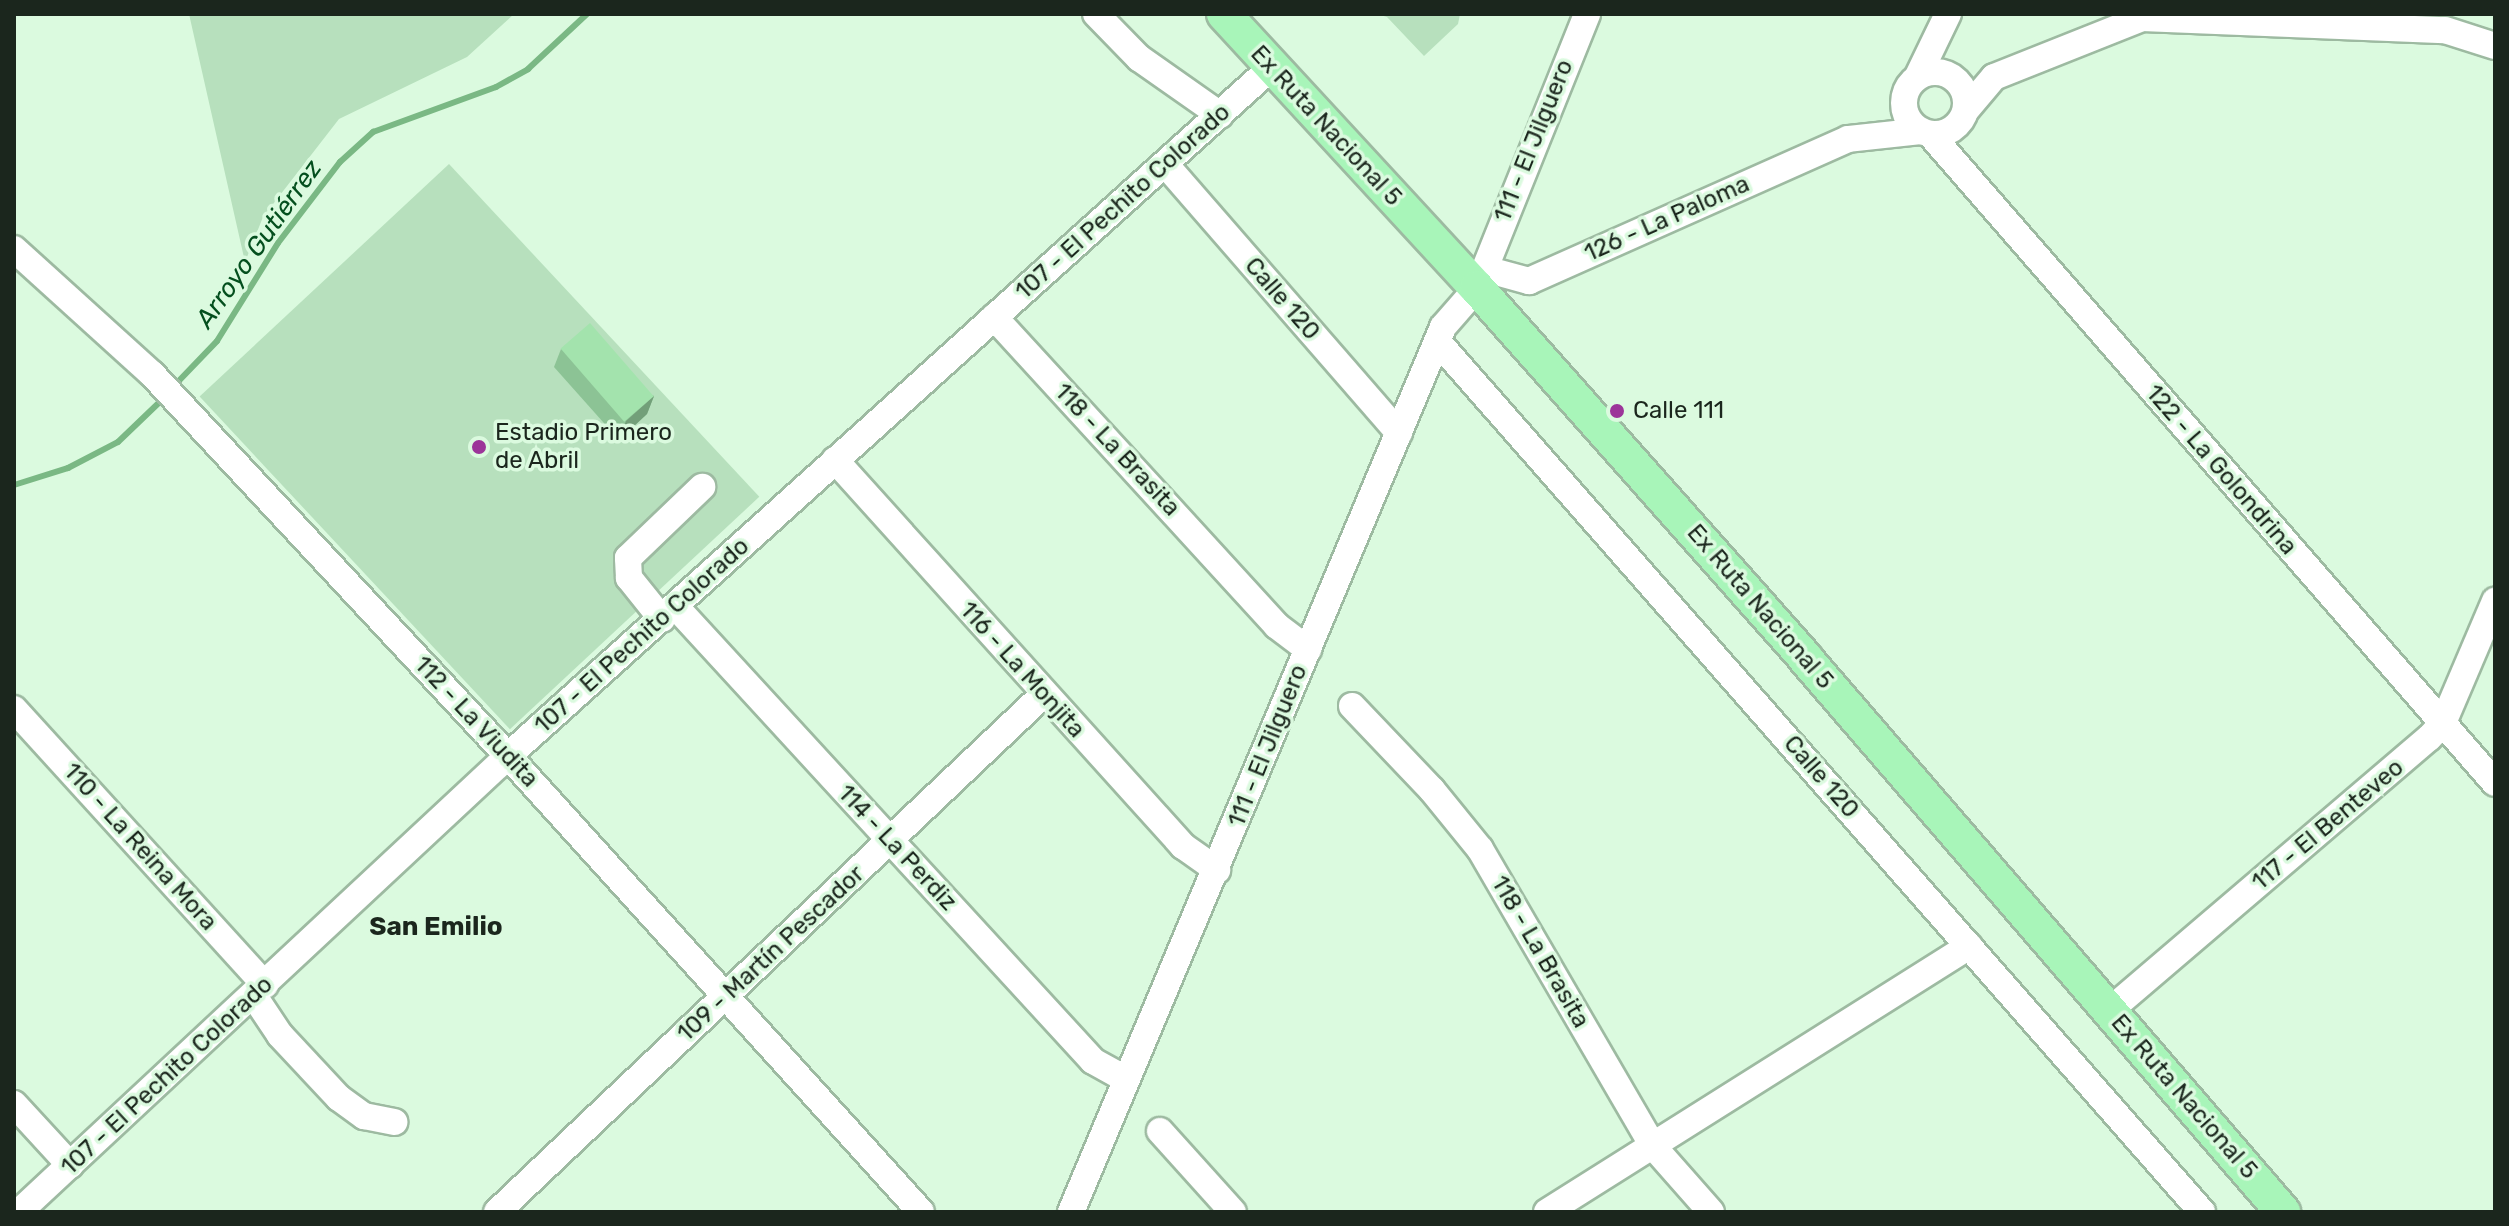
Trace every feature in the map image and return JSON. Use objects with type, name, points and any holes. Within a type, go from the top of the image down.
[{"type":"main road","name":"Ex Ruta Nacional 5","points":[[1224,14],[1272,67],[1481,278],[2283,1212]]},
{"type":"street","points":[[1096,14],[1139,58],[1220,115]]},
{"type":"street","name":"111 - El Jilguero","points":[[1071,1212],[1443,327],[1481,278],[1587,14]]},
{"type":"street","points":[[1945,131],[1908,118],[1931,73],[1948,14]]},
{"type":"street","points":[[1931,73],[1994,77],[2142,18],[2362,19],[2445,30],[2495,46]]},
{"type":"street","name":"107 - El Pechito Colorado","points":[[19,1212],[260,991],[508,756],[1272,67]]},
{"type":"street","points":[[1931,73],[1965,92],[1945,131]]},
{"type":"street","name":"126 - La Paloma","points":[[1481,278],[1529,281],[1848,139],[1931,73]]},
{"type":"street","points":[[1945,131],[1994,77]]},
{"type":"street","name":"126 - La Paloma","points":[[1848,139],[1945,131]]},
{"type":"street","name":"122 - La Golondrina","points":[[1945,131],[1972,185],[2495,783]]},
{"type":"street","name":"Calle 120","points":[[1166,165],[1399,433]]},
{"type":"street","name":"112 - La Viudita","points":[[14,249],[152,374],[508,756],[724,999],[921,1212]]},
{"type":"street","name":"118 - La Brasita","points":[[994,317],[1277,626],[1308,649]]},
{"type":"street","name":"Calle 120","points":[[1438,342],[2202,1212]]},
{"type":"street","name":"116 - La Monjita","points":[[835,460],[1043,695],[1183,846],[1217,870]]},
{"type":"street","name":"114 - La Perdiz","points":[[702,487],[628,558],[629,578],[669,613],[890,842],[1093,1061],[1126,1079]]},
{"type":"street","name":"117 - El Benteveo","points":[[2109,1011],[2443,723],[2495,601]]},
{"type":"street","name":"109 - Martín Pescador","points":[[497,1212],[1043,695]]},
{"type":"street","name":"118 - La Brasita","points":[[1352,706],[1432,790],[1480,849],[1652,1145],[1711,1212]]},
{"type":"street","name":"110 - La Reina Mora","points":[[14,709],[260,991],[280,1035],[339,1098],[364,1116],[394,1122]]},
{"type":"street","points":[[1547,1212],[1969,946]]},
{"type":"street","points":[[14,1104],[70,1165]]},
{"type":"street","points":[[1160,1131],[1233,1212]]},
{"type":"green space","points":[[189,14],[514,14],[467,57],[339,119],[263,217],[245,262]]},
{"type":"green space","points":[[1377,14],[1460,14],[1458,24],[1424,56],[1387,17]]},
{"type":"green space","name":"Estadio Primero de Abril","points":[[449,164],[759,497],[510,729],[200,397]]},
{"type":"building","points":[[590,323],[654,396],[624,422],[561,349]]},
{"type":"waterway","name":"Arroyo Gutiérrez","points":[[172,388],[217,341],[278,243],[340,162],[373,132],[496,87],[528,69],[587,14]]},
{"type":"waterway","name":"Arroyo Gutiérrez","points":[[14,485],[68,468],[118,442],[165,397]]},
{"type":"place","name":"Calle 111","points":[[1617,411]]},
{"type":"place","name":"Estadio Primero de Abril","points":[[479,447]]},
{"type":"district","name":"San Emilio","points":[[436,927]]}]
